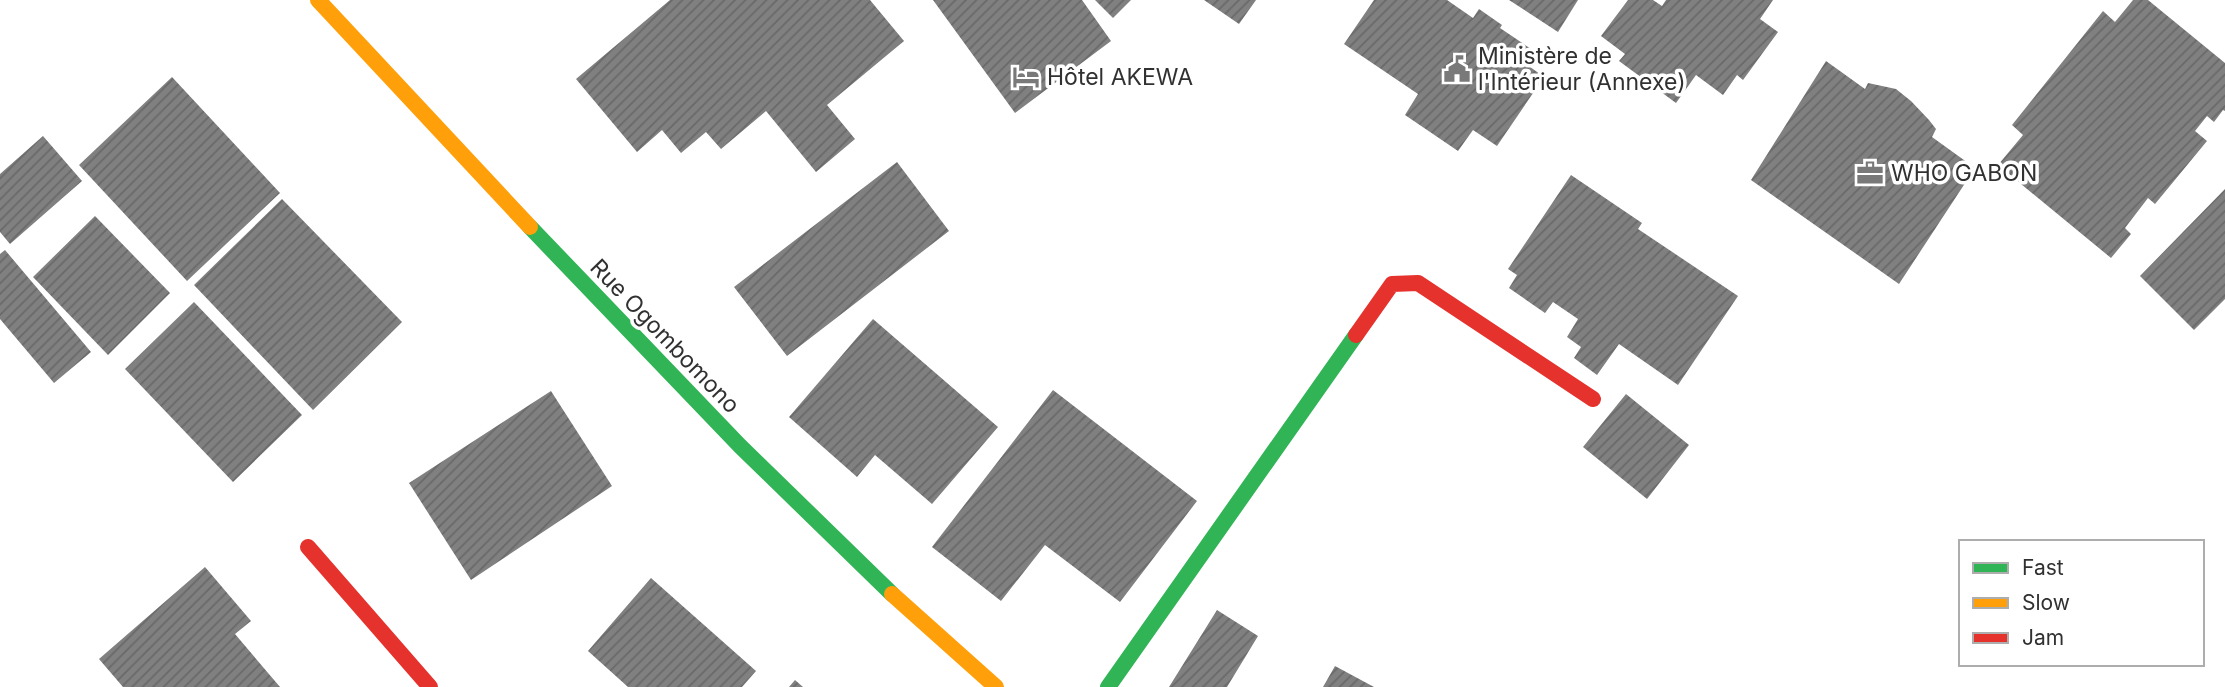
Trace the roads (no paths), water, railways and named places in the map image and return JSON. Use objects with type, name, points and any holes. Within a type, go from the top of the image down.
[{"type":"street","name":"Rue Ogombomono","points":[[318,0],[385,76],[724,431],[928,628],[996,687]]},
{"type":"street","points":[[1108,687],[1392,284],[1418,283],[1593,399]]},
{"type":"street","points":[[308,547],[430,687]]},
{"type":"place","name":"Ministère de l'Intérieur (Annexe)","points":[[1457,69]]},
{"type":"place","name":"Hôtel AKEWA","points":[[1026,77]]},
{"type":"place","name":"WHO GABON","points":[[1870,173]]}]
